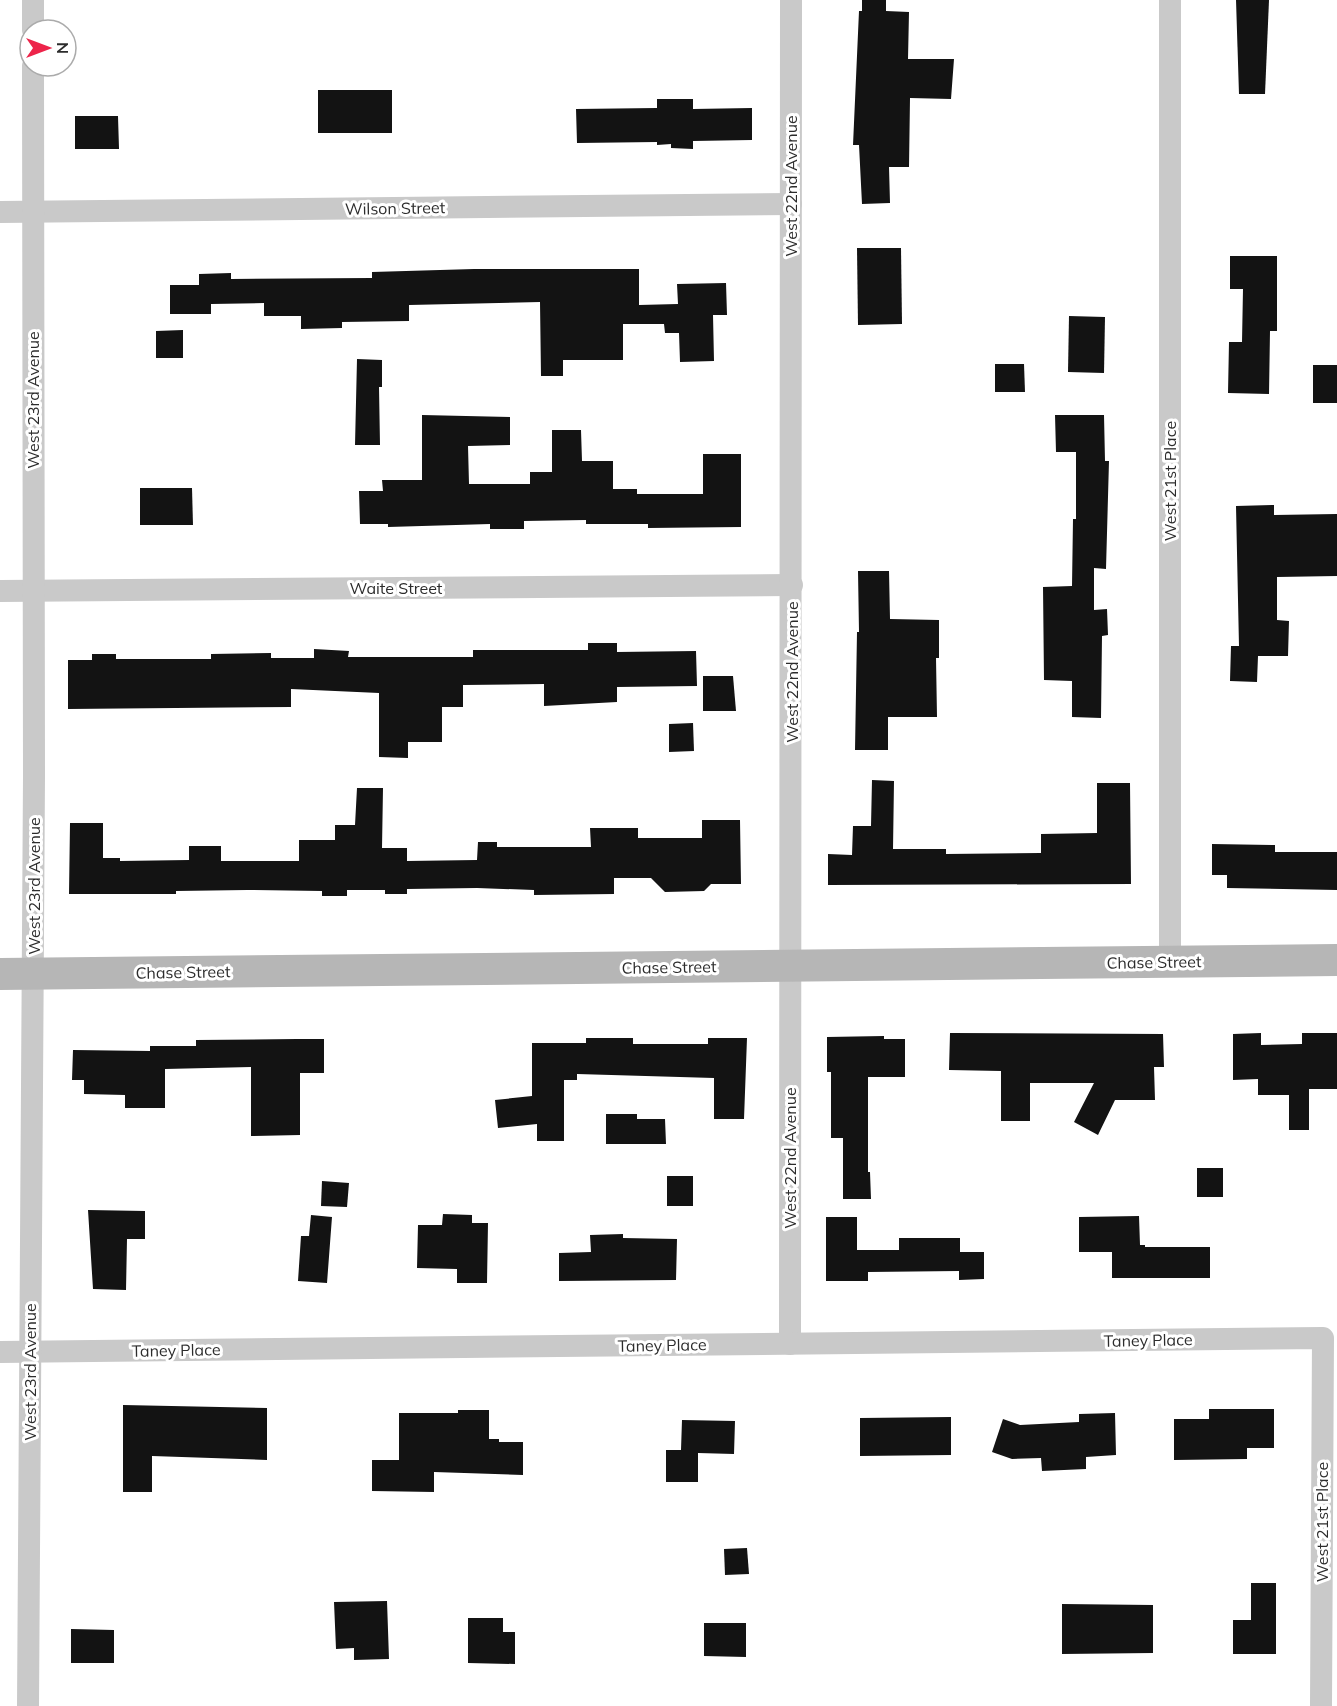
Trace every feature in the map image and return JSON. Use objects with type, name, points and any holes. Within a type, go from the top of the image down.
[{"type":"street","points":[[33,0],[33,18]]},
{"type":"street","name":"West 22nd Avenue","points":[[790,1344],[791,0]]},
{"type":"street","name":"West 21st Place","points":[[1170,0],[1170,962]]},
{"type":"street","name":"West 23rd Avenue","points":[[28,1706],[33,974],[33,78]]},
{"type":"street","name":"Wilson Street","points":[[0,212],[791,204]]},
{"type":"street","name":"Waite Street","points":[[0,591],[792,585]]},
{"type":"street","name":"Chase Street","points":[[0,974],[1337,960]]},
{"type":"street","name":"West 21st Place","points":[[1321,1706],[1323,1338]]},
{"type":"street","name":"Taney Place","points":[[0,1352],[1323,1338]]},
{"type":"building","points":[[862,0],[886,0],[886,11],[909,12],[908,59],[954,59],[951,99],[910,98],[909,167],[889,167],[890,203],[862,204],[859,145],[853,145],[859,11],[862,11]]},
{"type":"building","points":[[1236,0],[1269,0],[1265,94],[1239,94]]},
{"type":"building","points":[[318,90],[392,90],[392,133],[318,133]]},
{"type":"building","points":[[657,99],[693,99],[693,109],[752,108],[752,140],[693,141],[693,149],[671,148],[671,144],[657,145],[657,142],[577,143],[576,109],[657,108]]},
{"type":"building","points":[[75,116],[118,116],[119,149],[75,149]]},
{"type":"building","points":[[857,248],[901,248],[902,324],[858,325]]},
{"type":"building","points":[[1230,256],[1277,256],[1277,331],[1270,331],[1269,394],[1228,393],[1229,342],[1242,342],[1243,289],[1230,289]]},
{"type":"building","points":[[474,269],[639,269],[639,305],[678,304],[677,284],[726,283],[727,315],[713,315],[714,361],[680,362],[679,333],[665,333],[664,324],[623,324],[623,360],[563,360],[563,376],[541,376],[540,302],[409,305],[409,321],[342,322],[342,328],[301,329],[301,316],[264,316],[264,303],[211,304],[211,314],[170,314],[170,285],[199,285],[199,274],[231,273],[231,279],[372,278],[372,272]]},
{"type":"building","points":[[1069,316],[1105,317],[1104,373],[1068,372]]},
{"type":"building","points":[[183,330],[183,358],[156,358],[156,331]]},
{"type":"building","points":[[357,359],[382,360],[382,387],[379,387],[380,445],[355,445]]},
{"type":"building","points":[[995,364],[1024,364],[1025,392],[995,392]]},
{"type":"building","points":[[1313,365],[1337,365],[1337,403],[1313,403]]},
{"type":"building","points":[[422,415],[510,417],[510,445],[468,446],[469,484],[530,484],[530,472],[552,472],[552,430],[581,430],[582,461],[613,461],[613,489],[637,489],[637,494],[703,494],[703,454],[741,454],[741,527],[648,528],[648,524],[586,524],[586,520],[524,521],[524,529],[490,529],[490,524],[388,527],[388,524],[360,524],[359,491],[383,491],[382,480],[422,480]]},
{"type":"building","points":[[1055,415],[1104,415],[1105,461],[1109,461],[1106,569],[1094,568],[1094,610],[1107,609],[1108,635],[1102,636],[1101,718],[1072,717],[1072,681],[1044,680],[1043,587],[1072,586],[1073,519],[1076,519],[1076,452],[1056,452]]},
{"type":"building","points":[[140,488],[192,488],[193,525],[140,525]]},
{"type":"building","points":[[1274,505],[1274,515],[1337,514],[1337,576],[1277,577],[1277,620],[1289,621],[1288,656],[1258,656],[1257,682],[1230,681],[1231,646],[1239,646],[1236,506]]},
{"type":"building","points":[[858,571],[889,571],[890,619],[939,620],[939,658],[936,658],[937,717],[888,717],[888,750],[855,750],[857,632],[859,632]]},
{"type":"building","points":[[588,643],[617,643],[617,652],[696,651],[697,686],[617,687],[617,702],[544,706],[544,684],[463,685],[463,707],[442,707],[442,742],[408,742],[408,758],[379,757],[379,693],[291,689],[291,707],[68,709],[68,660],[92,660],[92,654],[116,654],[116,659],[211,659],[211,654],[271,653],[271,658],[314,658],[314,649],[349,651],[348,657],[473,657],[473,650],[588,650]]},
{"type":"building","points":[[703,676],[733,676],[736,711],[703,711]]},
{"type":"building","points":[[693,723],[694,751],[669,752],[669,724]]},
{"type":"building","points":[[872,780],[894,781],[893,849],[946,849],[946,854],[1041,853],[1041,834],[1097,833],[1097,783],[1130,783],[1131,884],[828,885],[828,854],[852,855],[853,826],[871,826]]},
{"type":"building","points":[[357,788],[383,788],[382,848],[407,848],[407,861],[477,860],[478,842],[497,842],[497,847],[591,847],[590,828],[638,828],[638,838],[702,838],[702,820],[740,820],[741,884],[711,884],[704,891],[665,892],[651,878],[614,878],[614,894],[534,895],[534,890],[477,888],[407,889],[407,894],[385,894],[385,890],[347,890],[347,896],[322,896],[322,891],[247,890],[176,891],[176,894],[69,894],[70,823],[103,823],[103,858],[120,858],[120,861],[189,860],[189,846],[221,846],[221,861],[299,861],[299,840],[335,840],[335,825],[355,825]]},
{"type":"building","points":[[1212,844],[1275,845],[1275,852],[1337,852],[1337,890],[1227,888],[1227,875],[1212,875]]},
{"type":"building","points":[[950,1033],[1163,1034],[1164,1067],[1154,1067],[1155,1100],[1115,1100],[1098,1135],[1074,1122],[1094,1083],[1030,1083],[1030,1121],[1001,1121],[1001,1071],[949,1070]]},
{"type":"building","points":[[1261,1033],[1261,1045],[1302,1044],[1302,1033],[1337,1033],[1337,1089],[1309,1089],[1309,1130],[1289,1130],[1289,1095],[1258,1095],[1258,1079],[1233,1080],[1233,1034]]},
{"type":"building","points":[[884,1036],[884,1039],[905,1039],[905,1077],[868,1077],[868,1172],[870,1172],[871,1199],[843,1199],[843,1138],[831,1138],[831,1072],[827,1072],[827,1037]]},
{"type":"building","points":[[586,1038],[633,1038],[633,1044],[708,1044],[708,1038],[747,1038],[744,1119],[714,1119],[714,1078],[577,1074],[577,1080],[564,1080],[564,1141],[537,1141],[537,1124],[498,1128],[495,1100],[532,1096],[532,1043],[586,1043]]},
{"type":"building","points":[[324,1039],[324,1073],[300,1073],[300,1135],[251,1136],[251,1067],[165,1069],[165,1108],[125,1108],[125,1095],[84,1094],[84,1080],[72,1080],[73,1050],[150,1051],[150,1046],[196,1046],[196,1040]]},
{"type":"building","points":[[606,1114],[637,1114],[637,1119],[665,1119],[666,1144],[606,1144]]},
{"type":"building","points":[[1197,1168],[1223,1168],[1223,1197],[1197,1197]]},
{"type":"building","points":[[667,1176],[693,1176],[693,1206],[667,1206]]},
{"type":"building","points":[[322,1181],[349,1183],[347,1207],[321,1206]]},
{"type":"building","points":[[88,1210],[145,1211],[145,1239],[127,1239],[126,1290],[93,1289]]},
{"type":"building","points":[[443,1214],[472,1215],[472,1223],[488,1223],[487,1283],[457,1283],[457,1269],[417,1268],[418,1225],[442,1225]]},
{"type":"building","points":[[311,1215],[332,1217],[327,1283],[298,1281],[301,1236],[309,1236]]},
{"type":"building","points":[[1139,1216],[1140,1245],[1145,1245],[1145,1247],[1210,1247],[1210,1278],[1112,1278],[1112,1252],[1079,1252],[1079,1217]]},
{"type":"building","points":[[826,1217],[857,1217],[857,1250],[899,1250],[899,1238],[960,1238],[960,1252],[984,1252],[984,1279],[959,1280],[959,1271],[868,1272],[868,1281],[826,1281]]},
{"type":"building","points":[[623,1234],[623,1238],[677,1239],[676,1280],[559,1281],[559,1253],[591,1252],[590,1235]]},
{"type":"building","points":[[123,1405],[267,1408],[267,1460],[152,1456],[152,1492],[123,1492]]},
{"type":"building","points":[[1209,1409],[1274,1409],[1274,1448],[1247,1448],[1247,1459],[1174,1460],[1174,1419],[1209,1419]]},
{"type":"building","points":[[458,1410],[489,1410],[489,1439],[499,1439],[499,1442],[523,1442],[523,1475],[434,1472],[434,1492],[372,1491],[372,1460],[399,1460],[399,1413],[458,1413]]},
{"type":"building","points":[[1115,1413],[1116,1455],[1086,1457],[1086,1469],[1042,1471],[1041,1458],[1012,1459],[992,1452],[1003,1419],[1020,1425],[1079,1422],[1079,1414]]},
{"type":"building","points":[[951,1417],[951,1455],[860,1456],[860,1418]]},
{"type":"building","points":[[682,1420],[735,1421],[734,1454],[698,1453],[698,1482],[666,1482],[666,1450],[681,1450]]},
{"type":"building","points":[[747,1548],[749,1574],[725,1575],[724,1549]]},
{"type":"building","points":[[1251,1583],[1276,1583],[1276,1654],[1233,1654],[1233,1620],[1251,1620]]},
{"type":"building","points":[[387,1601],[389,1659],[354,1660],[354,1648],[336,1649],[334,1602]]},
{"type":"building","points":[[1062,1604],[1153,1605],[1153,1653],[1062,1654]]},
{"type":"building","points":[[468,1618],[503,1618],[503,1632],[515,1632],[515,1664],[468,1663]]},
{"type":"building","points":[[704,1623],[746,1623],[746,1657],[704,1656]]},
{"type":"building","points":[[71,1629],[114,1630],[114,1663],[71,1663]]}]
